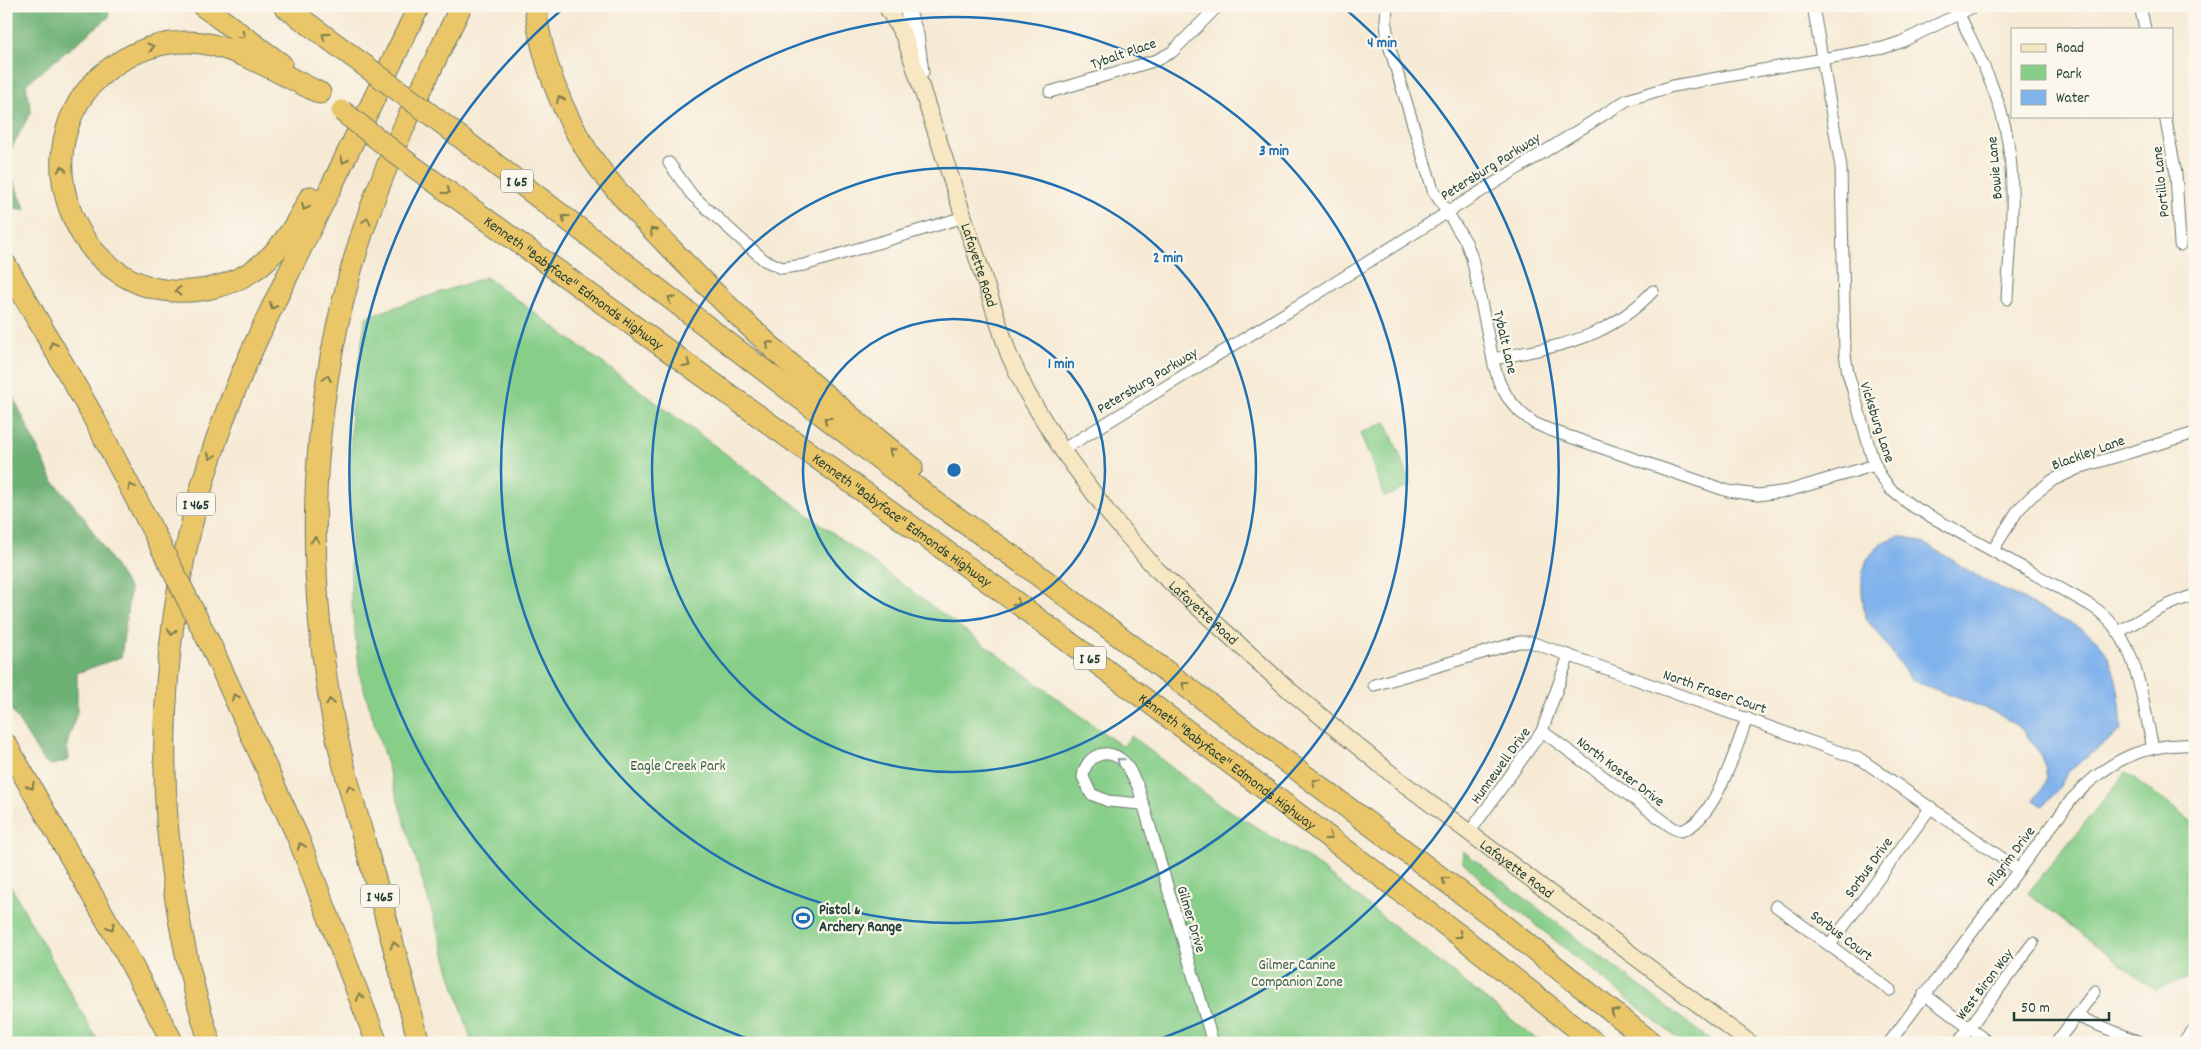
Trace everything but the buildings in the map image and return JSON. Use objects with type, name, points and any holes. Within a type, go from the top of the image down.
[{"type":"highway","name":"Kenneth \"Babyface\" Edmonds Highway","points":[[202,6],[320,93],[407,162],[1001,591],[1463,938],[1595,1043]]},
{"type":"highway","name":"I 65","points":[[284,6],[430,114],[946,510],[1022,562],[1488,912],[1652,1043]]},
{"type":"highway","points":[[320,93],[234,53],[204,43],[164,44],[144,49],[125,58],[92,84],[76,107],[66,131],[62,155],[62,181],[68,205],[78,230],[95,252],[115,269],[140,283],[167,290],[209,289],[235,281],[258,268],[281,245],[299,218],[404,6]]},
{"type":"highway","name":"I 465","points":[[210,1043],[183,936],[168,829],[165,737],[167,691],[173,621],[184,557],[204,476],[236,390],[282,288],[419,6]]},
{"type":"highway","name":"I 465","points":[[419,1043],[349,784],[334,720],[318,611],[314,521],[321,420],[332,349],[356,255],[370,211],[402,133],[462,6]]},
{"type":"highway","points":[[535,6],[550,73],[573,126],[589,154],[637,213],[745,323],[849,416],[952,500],[1022,562]]},
{"type":"highway","points":[[6,265],[90,411],[211,646],[299,840],[377,1043]]},
{"type":"highway","points":[[6,744],[122,948],[173,1043]]},
{"type":"main road","name":"Lafayette Road","points":[[886,6],[906,38],[1009,355],[1027,393],[1062,450],[1109,514],[1154,568],[1288,690],[1395,777],[1750,1043]]},
{"type":"street","points":[[893,6],[906,38]]},
{"type":"street","points":[[906,6],[916,34],[923,91]]},
{"type":"street","name":"Tybalt Place","points":[[1050,92],[1157,60],[1172,52],[1218,6]]},
{"type":"street","name":"Tybalt Lane","points":[[1387,6],[1388,42],[1430,183],[1466,242],[1472,258],[1493,359],[1500,382],[1508,398],[1520,412],[1534,423],[1722,490],[1758,495],[1788,492],[1875,465]]},
{"type":"street","name":"Vicksburg Lane","points":[[1813,6],[1841,167],[1847,368],[1875,465],[1885,482],[1900,498],[2100,611],[2120,632],[2132,660],[2153,748]]},
{"type":"street","name":"Petersburg Parkway","points":[[1062,450],[1317,294],[1627,100],[1673,86],[1889,46],[1975,6]]},
{"type":"street","points":[[2140,6],[2146,28]]},
{"type":"street","name":"Bowie Lane","points":[[1959,14],[1995,94],[2008,141],[2012,188],[2007,299]]},
{"type":"street","name":"Portillo Lane","points":[[2166,118],[2177,179],[2180,245]]},
{"type":"street","points":[[669,163],[692,195],[764,260],[782,268],[804,265],[964,216]]},
{"type":"street","points":[[1493,359],[1560,345],[1595,334],[1631,312],[1653,292]]},
{"type":"street","name":"Blackley Lane","points":[[1992,550],[2018,510],[2033,495],[2053,480],[2081,467],[2195,432]]},
{"type":"street","points":[[2120,632],[2145,616],[2195,595]]},
{"type":"street","name":"North Fraser Court","points":[[1374,685],[1519,642],[1531,642],[1862,760],[2018,870]]},
{"type":"street","name":"Hunnewell Drive","points":[[1469,832],[1542,731],[1569,655]]},
{"type":"street","name":"North Koster Drive","points":[[1542,731],[1673,828],[1684,830],[1693,826],[1720,792],[1747,718]]},
{"type":"street","name":"Pilgrim Drive","points":[[1889,1043],[2072,799],[2094,777],[2123,758],[2153,748],[2170,745],[2195,745]]},
{"type":"street","name":"Gilmer Drive","points":[[1141,804],[1108,801],[1091,794],[1083,777],[1087,763],[1097,755],[1104,753],[1116,756],[1125,763],[1138,786],[1141,804],[1214,1043]]},
{"type":"street","name":"Sorbus Drive","points":[[1830,945],[1931,807]]},
{"type":"street","name":"Sorbus Court","points":[[1776,906],[1890,990]]},
{"type":"street","name":"West Biron Way","points":[[1958,1043],[2033,943]]},
{"type":"street","points":[[2056,1043],[2095,991]]},
{"type":"street","points":[[1924,994],[1989,1043]]},
{"type":"street","points":[[2076,1016],[2142,1043]]},
{"type":"street","points":[[2182,1043],[2195,1028]]},
{"type":"green space","points":[[6,6],[109,6],[109,17],[26,84],[31,112],[6,158]]},
{"type":"green space","points":[[6,164],[26,210],[6,206]]},
{"type":"green space","name":"Eagle Creek Park","points":[[486,277],[1123,747],[1131,736],[1220,805],[1312,861],[1541,1043],[472,1043],[360,676],[351,596],[351,410],[366,317]]},
{"type":"green space","points":[[6,381],[52,479],[83,516],[130,590],[121,657],[77,673],[77,712],[67,744],[69,760],[53,765],[44,762],[6,701]]},
{"type":"green space","points":[[1386,422],[1412,485],[1385,497],[1360,433]]},
{"type":"green space","points":[[2126,772],[2195,824],[2195,971],[2191,977],[2155,990],[2028,893]]},
{"type":"green space","points":[[1463,851],[1714,1043],[1683,1043],[1486,885],[1462,861]]},
{"type":"green space","points":[[6,878],[99,1043],[6,1043]]},
{"type":"water","points":[[1899,536],[1921,542],[1983,579],[2081,629],[2102,646],[2108,656],[2119,694],[2121,730],[2068,772],[2057,791],[2043,806],[2034,800],[2047,780],[2045,766],[2039,752],[2023,730],[1997,713],[1911,680],[1879,634],[1865,618],[1862,575],[1867,559],[1881,543]]},
{"type":"place","name":"Pistol & Archery Range","points":[[803,918]]},
{"type":"park label","name":"Gilmer Canine Companion Zone","points":[[1297,972]]}]
